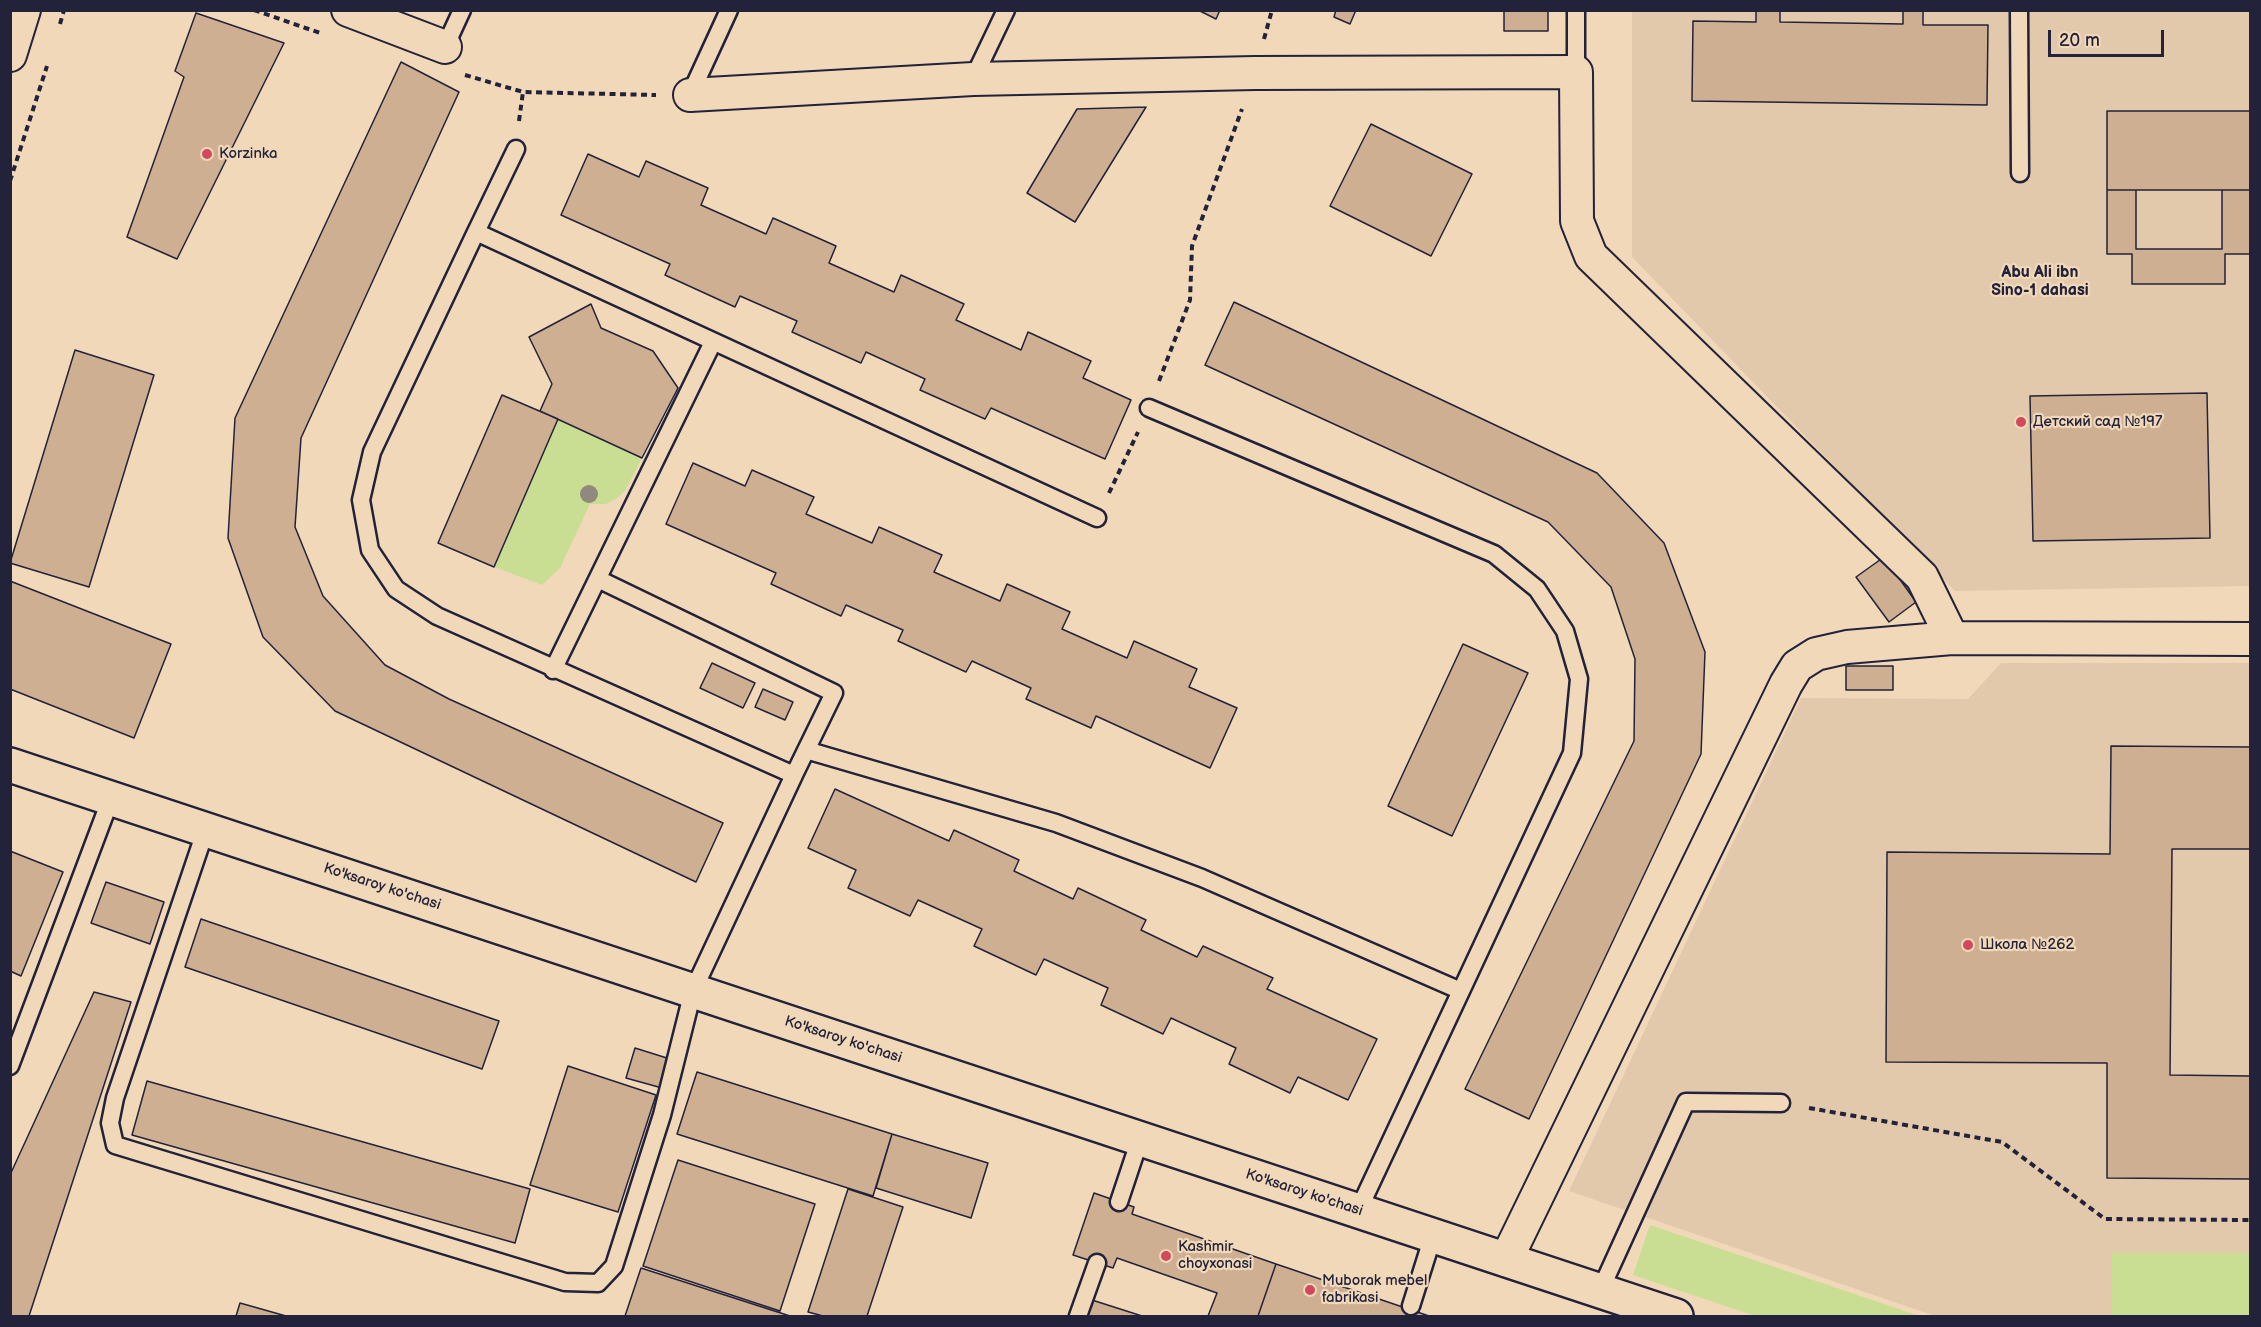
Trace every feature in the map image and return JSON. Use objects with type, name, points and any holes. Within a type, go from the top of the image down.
[{"type":"street","points":[[10,55],[24,10]]},
{"type":"street","points":[[348,10],[445,47]]},
{"type":"street","points":[[690,95],[973,79],[1255,73],[1576,72],[1577,221],[1592,256],[1922,577],[1952,638]]},
{"type":"street","points":[[1506,1260],[1786,684],[1797,666],[1816,654],[1846,647],[1952,638],[2250,639]]},
{"type":"street","name":"Ko'ksaroy ko'chasi","points":[[10,765],[1676,1317]]},
{"type":"lane","points":[[445,47],[462,10]]},
{"type":"lane","points":[[690,95],[729,10]]},
{"type":"lane","points":[[973,79],[1006,10]]},
{"type":"lane","points":[[1576,10],[1576,72]]},
{"type":"lane","points":[[2019,10],[2020,173]]},
{"type":"lane","points":[[516,148],[372,452],[361,500],[370,550],[396,589],[437,616],[553,670],[794,775]]},
{"type":"lane","points":[[476,232],[1097,518]]},
{"type":"lane","points":[[553,670],[713,342]]},
{"type":"lane","points":[[1149,408],[1494,554],[1537,589],[1565,631],[1579,679],[1572,753],[1358,1210]]},
{"type":"lane","points":[[206,829],[115,1098],[110,1123],[115,1145],[565,1282],[598,1283],[614,1266],[662,1115],[693,991],[834,693],[598,579]]},
{"type":"lane","points":[[806,750],[1056,823],[1202,878],[1461,991]]},
{"type":"lane","points":[[10,1066],[111,798]]},
{"type":"lane","points":[[1600,1291],[1686,1102],[1781,1104]]},
{"type":"lane","points":[[1119,1202],[1140,1139]]},
{"type":"lane","points":[[1411,1306],[1433,1236]]},
{"type":"lane","points":[[1078,1317],[1097,1263]]},
{"type":"path","points":[[57,34],[64,10]]},
{"type":"path","points":[[1097,518],[1149,408],[1190,300],[1192,246],[1255,73],[1272,10]]},
{"type":"path","points":[[10,181],[50,56]]},
{"type":"path","points":[[523,92],[690,95]]},
{"type":"path","points":[[1781,1104],[2002,1142],[2105,1220],[2250,1220]]},
{"type":"shaded area","name":"Детский сад №197","points":[[1632,11],[2250,11],[2250,586],[1955,591],[1632,257]]},
{"type":"shaded area","name":"Школа №262","points":[[2001,663],[2250,663],[2250,1316],[1935,1316],[1569,1191],[1801,698],[1968,699]]},
{"type":"green space","points":[[558,419],[642,458],[625,491],[606,504],[590,504],[560,568],[542,585],[494,567]]},
{"type":"green space","points":[[1650,1225],[1920,1316],[1755,1316],[1633,1275]]},
{"type":"green space","points":[[2112,1253],[2250,1253],[2250,1316],[2112,1316]]},
{"type":"building","points":[[1198,10],[1220,10],[1216,19]]},
{"type":"building","points":[[1336,10],[1356,10],[1350,24],[1334,17]]},
{"type":"building","points":[[1504,10],[1548,10],[1548,31],[1504,31]]},
{"type":"building","points":[[1756,10],[1780,10],[1780,22],[1903,24],[1903,10],[1923,10],[1923,25],[1988,25],[1987,105],[1692,101],[1693,21],[1756,22]]},
{"type":"building","points":[[196,13],[284,43],[177,259],[127,237],[184,77],[175,71]]},
{"type":"building","points":[[401,62],[459,92],[301,438],[295,527],[323,596],[385,665],[449,699],[723,823],[696,882],[335,711],[263,637],[228,538],[235,418]]},
{"type":"building","points":[[1146,107],[1075,222],[1027,193],[1077,109]]},
{"type":"building","points":[[2107,111],[2250,111],[2250,190],[2107,190]]},
{"type":"building","points":[[1371,124],[1472,174],[1431,256],[1330,206]]},
{"type":"building","points":[[588,154],[639,177],[646,161],[708,188],[701,205],[766,234],[773,218],[836,246],[829,263],[894,292],[901,275],[964,304],[956,320],[1021,350],[1028,332],[1091,361],[1083,378],[1131,400],[1105,459],[991,408],[985,419],[920,390],[925,379],[866,352],[861,363],[792,332],[797,321],[740,296],[735,307],[665,275],[670,264],[561,215]]},
{"type":"building","points":[[2107,190],[2136,190],[2136,249],[2222,249],[2222,190],[2250,190],[2250,254],[2225,254],[2225,284],[2132,284],[2132,254],[2107,254]]},
{"type":"building","points":[[1234,302],[1597,473],[1664,543],[1705,652],[1701,754],[1529,1119],[1465,1089],[1634,741],[1635,659],[1611,587],[1548,522],[1205,365]]},
{"type":"building","points":[[591,304],[601,328],[653,351],[678,388],[642,458],[540,411],[552,384],[529,337]]},
{"type":"building","points":[[75,350],[154,375],[89,587],[10,563]]},
{"type":"building","points":[[2207,393],[2210,538],[2033,541],[2030,396]]},
{"type":"building","points":[[502,395],[558,419],[494,567],[438,543]]},
{"type":"building","points":[[693,463],[745,486],[752,470],[814,497],[806,514],[872,543],[879,527],[942,555],[934,572],[1000,601],[1007,584],[1070,612],[1062,629],[1127,658],[1134,641],[1197,669],[1189,687],[1237,708],[1210,768],[1096,716],[1091,728],[1026,699],[1031,688],[972,661],[966,672],[898,641],[903,630],[846,605],[841,616],[771,584],[776,573],[666,524]]},
{"type":"building","points":[[1884,557],[1916,602],[1889,622],[1856,577]]},
{"type":"building","points":[[10,581],[171,644],[134,738],[10,689]]},
{"type":"building","points":[[1463,644],[1528,673],[1452,836],[1388,806]]},
{"type":"building","points":[[712,663],[755,683],[743,708],[700,688]]},
{"type":"building","points":[[1846,666],[1893,666],[1893,690],[1846,690]]},
{"type":"building","points":[[763,689],[793,702],[785,720],[755,707]]},
{"type":"building","points":[[2111,746],[2250,747],[2250,849],[2172,849],[2170,1075],[2250,1076],[2250,1179],[2107,1178],[2107,1063],[1886,1062],[1887,852],[2110,854]]},
{"type":"building","points":[[835,789],[949,841],[954,830],[1019,860],[1014,871],[1073,899],[1078,888],[1146,920],[1141,930],[1197,957],[1203,946],[1273,978],[1267,989],[1377,1039],[1348,1100],[1298,1077],[1290,1093],[1229,1064],[1236,1048],[1171,1018],[1163,1034],[1101,1005],[1108,988],[1044,959],[1036,975],[974,946],[982,929],[918,900],[910,916],[848,888],[856,870],[808,848]]},
{"type":"building","points":[[10,851],[63,872],[21,976],[10,971]]},
{"type":"building","points":[[106,882],[164,902],[150,944],[91,923]]},
{"type":"building","points":[[201,919],[499,1021],[482,1069],[185,967]]},
{"type":"building","points":[[94,992],[131,1002],[29,1316],[10,1316],[10,1175]]},
{"type":"building","points":[[635,1048],[670,1059],[662,1088],[626,1078]]},
{"type":"building","points":[[568,1066],[656,1095],[618,1212],[530,1185]]},
{"type":"building","points":[[697,1072],[892,1134],[873,1196],[677,1134]]},
{"type":"building","points":[[147,1081],[530,1189],[515,1243],[132,1135]]},
{"type":"building","points":[[892,1134],[988,1163],[971,1218],[876,1188]]},
{"type":"building","points":[[678,1160],[815,1204],[780,1311],[643,1266]]},
{"type":"building","points":[[848,1189],[903,1207],[867,1316],[823,1316],[808,1312]]},
{"type":"building","name":"Kashmir choyxonasi","points":[[1094,1193],[1134,1207],[1132,1214],[1276,1264],[1258,1316],[1208,1316],[1217,1293],[1117,1258],[1113,1268],[1073,1255]]},
{"type":"building","name":"Muborak mebel fabrikasi","points":[[1276,1264],[1429,1316],[1258,1316]]},
{"type":"building","points":[[641,1268],[790,1316],[625,1316]]},
{"type":"building","points":[[1092,1300],[1142,1316],[1087,1316]]},
{"type":"building","points":[[240,1303],[286,1316],[236,1316]]},
{"type":"place","name":"Korzinka","points":[[207,154]]},
{"type":"place","name":"Детский сад №197","points":[[2021,422]]},
{"type":"place","name":"Школа №262","points":[[1968,945]]},
{"type":"place","name":"Kashmir choyxonasi","points":[[1166,1256]]},
{"type":"place","name":"Muborak mebel fabrikasi","points":[[1310,1290]]},
{"type":"district","name":"Abu Ali ibn Sino-1 dahasi","points":[[2040,282]]}]
